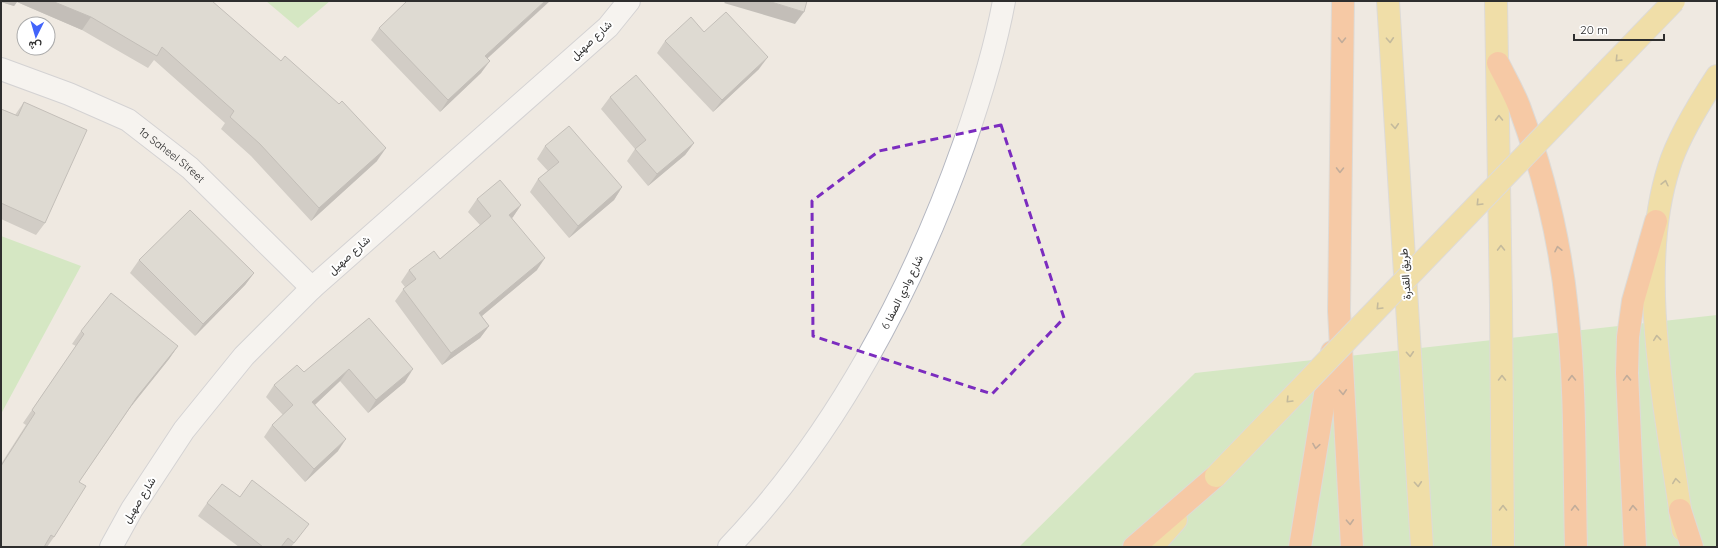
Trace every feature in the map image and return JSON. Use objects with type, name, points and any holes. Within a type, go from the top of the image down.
[{"type":"highway","points":[[1343,1],[1339,311],[1352,547]]},
{"type":"highway","points":[[1498,63],[1518,105],[1535,155],[1549,205],[1559,256],[1567,308],[1572,360],[1576,547]]},
{"type":"highway","points":[[1635,547],[1627,373],[1628,337],[1633,301],[1656,221]]},
{"type":"highway","points":[[1300,547],[1339,311]]},
{"type":"highway","points":[[1134,547],[1216,476]]},
{"type":"highway","points":[[1680,510],[1692,547]]},
{"type":"main road","name":"طريق القدرة","points":[[1388,1],[1422,547]]},
{"type":"main road","points":[[1496,1],[1498,63],[1503,547]]},
{"type":"main road","points":[[1152,547],[1216,476],[1674,1]]},
{"type":"main road","points":[[1685,547],[1663,390],[1654,310],[1656,221],[1669,166],[1696,108],[1717,76]]},
{"type":"street","name":"شارع صهيل","points":[[111,547],[132,509],[184,430],[244,356],[312,288],[608,27],[629,1]]},
{"type":"street","name":"شارع وادي الصفا 6","points":[[729,547],[756,519],[817,437],[868,358],[907,283],[948,188],[980,99],[1004,1]]},
{"type":"street","name":"1a Saheel Street","points":[[1,69],[69,94],[128,120],[190,168],[312,288]]},
{"type":"highlighted area","points":[[1001,125],[1064,318],[992,394],[813,336],[812,201],[879,151]]},
{"type":"green space","points":[[266,1],[330,1],[298,28]]},
{"type":"green space","points":[[1,236],[81,266],[1,414]]},
{"type":"green space","points":[[1717,315],[1717,547],[1019,547],[1195,373]]},
{"type":"building","points":[[52,1],[212,1],[281,61],[285,56],[339,104],[342,101],[386,148],[319,208],[260,144],[230,117],[234,111],[162,47],[157,56],[91,17]]},
{"type":"building","points":[[407,1],[545,1],[485,56],[490,61],[448,100],[379,28]]},
{"type":"building","points":[[768,1],[807,1],[804,12]]},
{"type":"building","points":[[726,12],[768,57],[722,100],[665,41],[691,17],[704,32]]},
{"type":"building","points":[[636,75],[694,143],[657,174],[635,149],[646,140],[610,97]]},
{"type":"building","points":[[24,102],[87,130],[45,223],[1,203],[1,109],[18,116]]},
{"type":"building","points":[[569,126],[622,187],[578,226],[538,179],[559,162],[545,146]]},
{"type":"building","points":[[500,180],[521,205],[509,215],[545,258],[479,313],[489,326],[451,353],[403,289],[416,279],[409,270],[434,251],[440,259],[491,216],[477,199]]},
{"type":"building","points":[[190,210],[254,273],[203,324],[139,260]]},
{"type":"building","points":[[111,293],[178,346],[137,397],[79,482],[86,486],[54,537],[51,535],[44,547],[1,547],[1,466],[35,413],[32,410],[84,334],[81,331]]},
{"type":"building","points":[[369,318],[413,369],[376,400],[349,369],[312,402],[346,439],[314,469],[272,425],[293,405],[274,385],[297,365],[304,372]]},
{"type":"building","points":[[252,480],[309,524],[294,543],[288,538],[281,547],[263,547],[207,503],[222,484],[240,497]]}]
